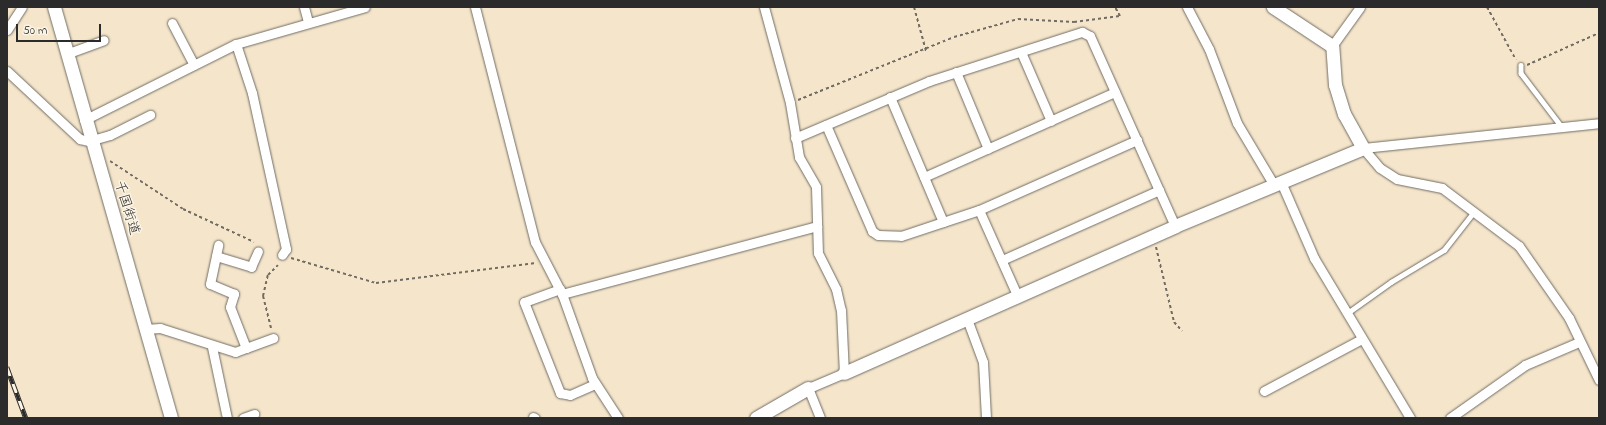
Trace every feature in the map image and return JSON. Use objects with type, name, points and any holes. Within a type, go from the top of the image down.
[{"type":"street","points":[[7,30],[22,7]]},
{"type":"street","name":"千国街道","points":[[54,7],[89,141],[171,418]]},
{"type":"street","points":[[304,7],[308,22]]},
{"type":"street","points":[[84,120],[236,44],[308,22],[365,7]]},
{"type":"street","points":[[475,7],[535,242],[561,292],[595,384],[618,418]]},
{"type":"street","points":[[764,7],[790,103],[799,157],[816,187],[818,253],[841,310],[844,373]]},
{"type":"street","points":[[1187,7],[1209,49],[1237,123],[1277,184],[1314,258],[1360,340],[1410,418]]},
{"type":"street","points":[[1273,7],[1332,46]]},
{"type":"street","points":[[1360,7],[1332,46],[1335,85],[1344,114],[1363,148],[1380,168],[1397,179],[1442,188],[1473,213],[1519,246],[1538,268],[1599,380]]},
{"type":"street","points":[[172,23],[194,64]]},
{"type":"street","points":[[795,138],[890,97],[956,72],[1082,32],[1090,36],[1175,226]]},
{"type":"street","points":[[66,54],[104,40]]},
{"type":"street","points":[[236,44],[252,93],[286,249],[282,255]]},
{"type":"street","points":[[1021,52],[1051,121]]},
{"type":"street","points":[[7,71],[80,138],[89,141],[150,115]]},
{"type":"street","points":[[956,72],[988,149]]},
{"type":"street","points":[[924,178],[1115,92]]},
{"type":"street","points":[[890,97],[943,222]]},
{"type":"street","points":[[756,418],[808,388],[1175,226],[1363,148],[1599,123]]},
{"type":"street","points":[[826,125],[872,231],[878,235],[901,236],[979,210],[1136,140]]},
{"type":"street","points":[[1002,260],[1159,190]]},
{"type":"street","points":[[979,210],[1018,296]]},
{"type":"street","points":[[595,384],[570,396],[560,393],[524,302],[817,226]]},
{"type":"street","points":[[218,245],[210,284],[234,294],[230,307],[246,348]]},
{"type":"street","points":[[216,256],[251,267],[260,248]]},
{"type":"street","points":[[967,319],[983,362],[986,418]]},
{"type":"street","points":[[145,329],[160,328],[212,347],[235,352],[273,338]]},
{"type":"street","points":[[1264,391],[1360,340]]},
{"type":"street","points":[[1450,418],[1525,365],[1579,342]]},
{"type":"street","points":[[212,347],[227,418]]},
{"type":"street","points":[[808,388],[820,418]]},
{"type":"street","points":[[243,418],[254,414]]},
{"type":"lane","points":[[1521,65],[1521,73],[1562,127]]},
{"type":"lane","points":[[1346,314],[1391,282],[1444,250],[1473,213]]},
{"type":"path","points":[[914,7],[926,51]]},
{"type":"path","points":[[790,103],[926,51],[954,37],[1018,19],[1074,22],[1120,16],[1115,7]]},
{"type":"path","points":[[1487,7],[1521,65],[1599,33]]},
{"type":"path","points":[[93,154],[99,154],[183,210],[260,248]]},
{"type":"path","points":[[1153,236],[1174,322],[1182,331]]},
{"type":"path","points":[[273,338],[263,296],[268,275],[283,261],[282,255],[376,283],[546,262]]},
{"type":"railway","points":[[7,367],[26,418]]}]
